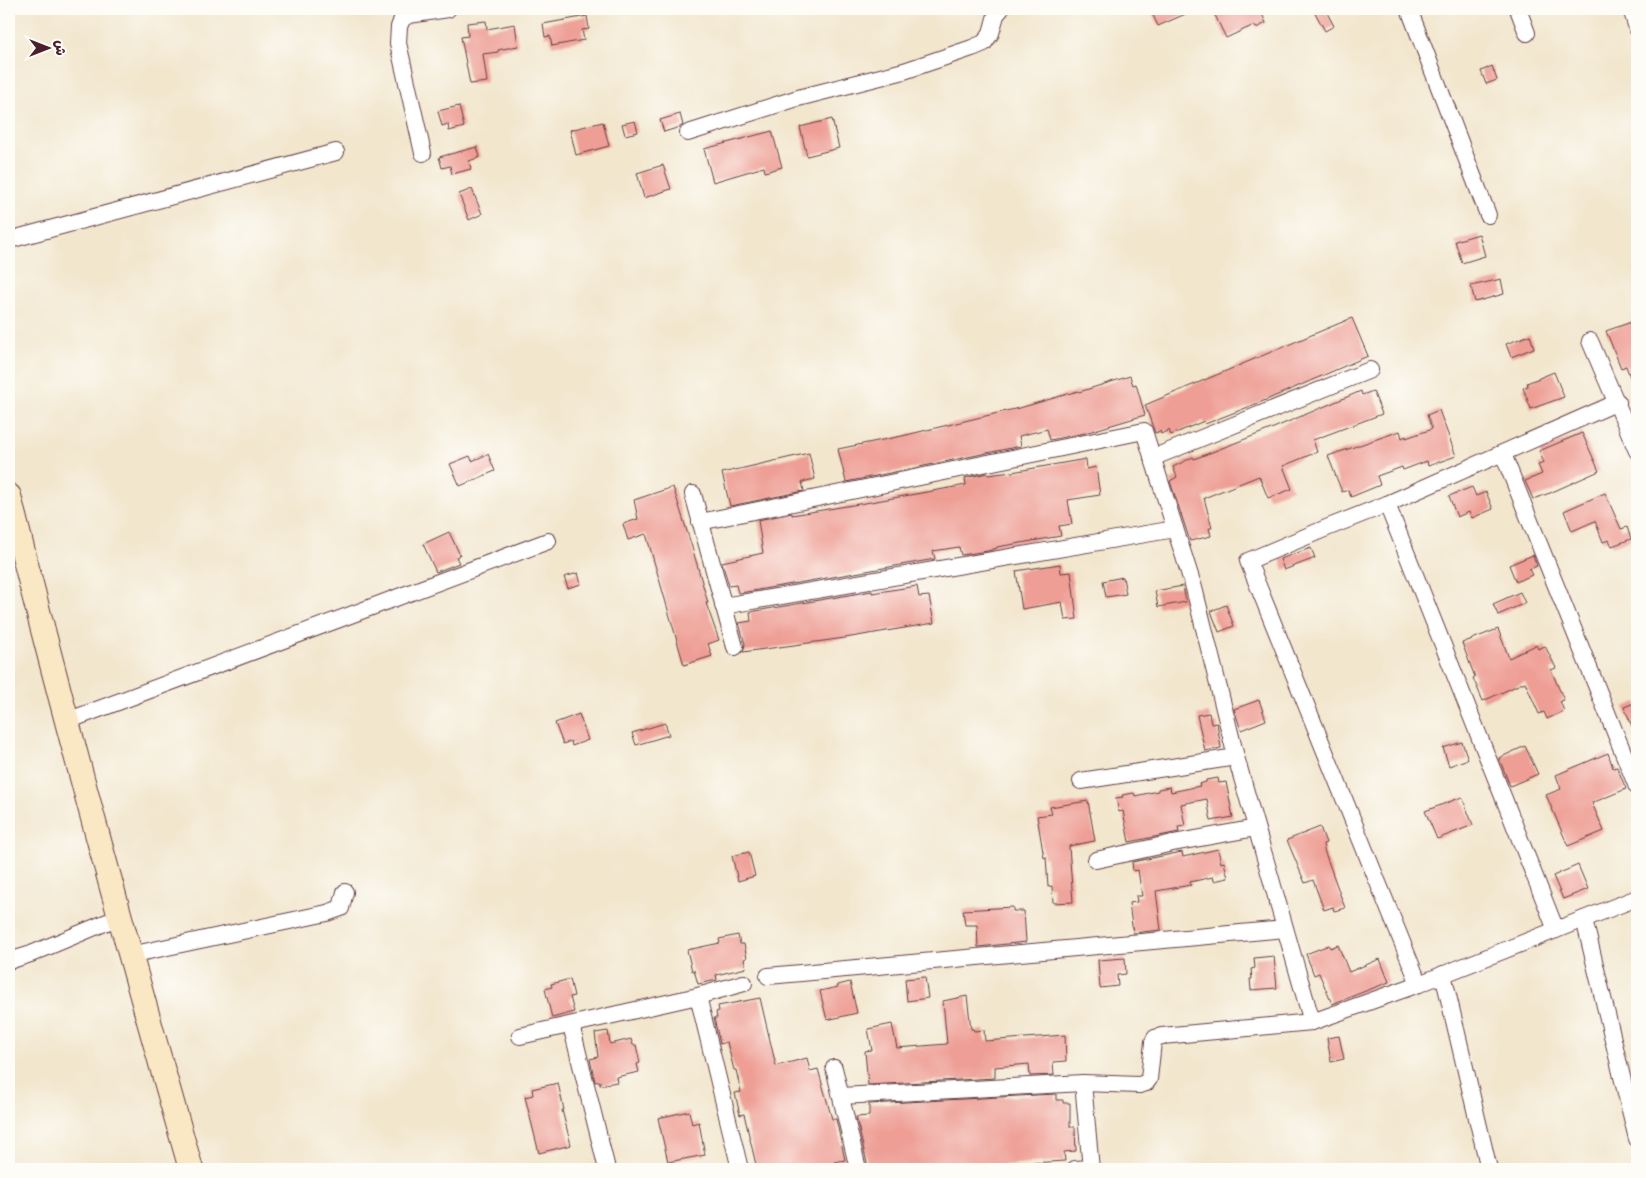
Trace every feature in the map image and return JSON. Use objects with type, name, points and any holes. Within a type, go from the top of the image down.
[{"type":"main road","points":[[9,496],[119,917],[191,1169]]},
{"type":"street","points":[[423,153],[398,43],[399,27],[402,19],[409,15],[448,9]]},
{"type":"street","points":[[688,133],[798,98],[904,71],[972,48],[984,43],[990,33],[996,15],[1001,9]]},
{"type":"street","points":[[1408,9],[1488,215]]},
{"type":"street","points":[[1518,9],[1527,33]]},
{"type":"street","points":[[1631,9],[1637,28]]},
{"type":"street","points":[[9,240],[336,152]]},
{"type":"street","points":[[1590,341],[1618,402],[1637,451]]},
{"type":"street","points":[[1152,458],[1370,370]]},
{"type":"street","points":[[1419,984],[1248,561],[1329,526],[1387,504],[1618,402]]},
{"type":"street","points":[[700,522],[1144,432],[1194,588],[1236,757],[1312,1022]]},
{"type":"street","points":[[1503,454],[1637,787]]},
{"type":"street","points":[[692,494],[735,647]]},
{"type":"street","points":[[1387,504],[1556,930]]},
{"type":"street","points":[[724,606],[1175,529]]},
{"type":"street","points":[[67,721],[548,541]]},
{"type":"street","points":[[1081,781],[1236,757]]},
{"type":"street","points":[[1096,860],[1173,843],[1256,828]]},
{"type":"street","points":[[130,955],[327,913],[341,908],[345,892]]},
{"type":"street","points":[[840,1096],[1083,1083],[1139,1085],[1146,1083],[1149,1079],[1155,1038],[1312,1022],[1419,984],[1637,898]]},
{"type":"street","points":[[9,961],[31,954],[119,917]]},
{"type":"street","points":[[1584,919],[1637,1139]]},
{"type":"street","points":[[768,976],[1285,929]]},
{"type":"street","points":[[1443,974],[1489,1169]]},
{"type":"street","points":[[520,1036],[698,996],[744,983]]},
{"type":"street","points":[[698,996],[740,1169]]},
{"type":"street","points":[[571,1024],[607,1169]]},
{"type":"street","points":[[834,1068],[858,1169]]},
{"type":"street","points":[[1083,1083],[1086,1169]]},
{"type":"building","points":[[1150,9],[1197,9],[1158,26]]},
{"type":"building","points":[[1212,9],[1260,9],[1266,23],[1256,28],[1254,25],[1226,38]]},
{"type":"building","points":[[1313,9],[1325,9],[1334,26],[1325,31]]},
{"type":"building","points":[[587,16],[589,29],[582,30],[584,40],[552,46],[550,36],[545,37],[543,24]]},
{"type":"building","points":[[486,21],[487,29],[515,24],[518,46],[483,54],[487,82],[470,84],[461,37],[468,36],[467,23]]},
{"type":"building","points":[[1492,66],[1497,80],[1486,84],[1481,71]]},
{"type":"building","points":[[459,106],[464,127],[449,131],[448,124],[442,126],[438,111]]},
{"type":"building","points":[[680,114],[683,125],[664,132],[660,120]]},
{"type":"building","points":[[832,119],[839,148],[807,156],[800,127]]},
{"type":"building","points":[[635,121],[638,132],[625,135],[622,124]]},
{"type":"building","points":[[603,122],[609,146],[576,155],[570,130]]},
{"type":"building","points":[[772,131],[782,167],[765,172],[764,167],[713,182],[704,149]]},
{"type":"building","points":[[477,147],[480,157],[469,161],[471,169],[452,174],[450,166],[442,168],[439,157]]},
{"type":"building","points":[[663,165],[671,189],[644,198],[637,173]]},
{"type":"building","points":[[472,189],[482,214],[469,220],[459,194]]},
{"type":"building","points":[[1479,234],[1485,256],[1462,263],[1455,241]]},
{"type":"building","points":[[1501,279],[1504,294],[1475,302],[1471,286]]},
{"type":"building","points":[[1352,318],[1368,356],[1205,424],[1204,421],[1171,435],[1169,430],[1161,434],[1160,431],[1155,433],[1145,405]]},
{"type":"building","points":[[1637,320],[1636,394],[1626,366],[1621,368],[1606,331]]},
{"type":"building","points":[[1530,335],[1534,348],[1511,357],[1506,344]]},
{"type":"building","points":[[1554,372],[1564,397],[1531,409],[1523,388],[1528,386],[1527,383]]},
{"type":"building","points":[[1130,376],[1133,385],[1136,384],[1145,415],[1085,433],[1050,440],[1047,429],[1019,436],[1021,446],[846,482],[838,449],[1023,407]]},
{"type":"building","points":[[1361,391],[1362,395],[1373,391],[1382,414],[1313,440],[1317,452],[1283,466],[1292,489],[1268,498],[1259,476],[1204,498],[1212,528],[1209,528],[1211,536],[1190,541],[1170,481],[1177,477],[1173,467],[1193,457],[1194,459],[1271,429]]},
{"type":"building","points":[[1439,410],[1456,456],[1428,466],[1427,461],[1403,470],[1402,467],[1377,476],[1380,485],[1351,497],[1348,490],[1342,492],[1328,456],[1400,431],[1402,438],[1406,436],[1406,438],[1432,429],[1427,415]]},
{"type":"building","points":[[1582,433],[1599,471],[1533,499],[1525,481],[1542,474],[1538,465],[1544,463],[1539,451]]},
{"type":"building","points":[[809,453],[815,479],[802,482],[804,491],[730,506],[722,473]]},
{"type":"building","points":[[488,454],[495,471],[460,486],[450,464],[470,456],[472,461]]},
{"type":"building","points":[[1086,459],[1087,469],[1096,467],[1100,495],[1068,500],[1072,524],[1059,526],[1061,536],[961,555],[959,547],[933,551],[935,559],[746,592],[738,593],[736,585],[729,586],[722,562],[763,553],[758,520],[966,485],[965,478],[987,473],[988,475],[1012,472]]},
{"type":"building","points":[[673,487],[708,603],[706,603],[719,640],[708,644],[712,656],[684,665],[646,534],[628,540],[623,524],[638,519],[634,500]]},
{"type":"building","points":[[1472,487],[1476,496],[1486,492],[1493,509],[1472,518],[1469,512],[1457,517],[1449,496]]},
{"type":"building","points":[[1605,493],[1621,529],[1627,527],[1631,539],[1612,546],[1609,540],[1603,542],[1595,521],[1572,531],[1564,511]]},
{"type":"building","points":[[449,532],[460,555],[456,557],[459,563],[436,572],[423,544]]},
{"type":"building","points":[[1311,548],[1315,558],[1284,570],[1280,559]]},
{"type":"building","points":[[1533,555],[1537,566],[1529,569],[1532,575],[1516,582],[1509,565]]},
{"type":"building","points":[[1060,564],[1061,573],[1071,572],[1077,619],[1065,620],[1062,602],[1022,609],[1016,571]]},
{"type":"building","points":[[578,573],[581,584],[568,588],[564,577]]},
{"type":"building","points":[[1123,577],[1126,594],[1106,597],[1103,581]]},
{"type":"building","points":[[917,586],[919,597],[929,596],[934,623],[743,652],[745,644],[739,623],[751,621],[750,612],[872,591],[872,593]]},
{"type":"building","points":[[1183,586],[1186,602],[1158,607],[1155,591]]},
{"type":"building","points":[[1520,592],[1525,603],[1498,615],[1493,604]]},
{"type":"building","points":[[1226,605],[1234,626],[1219,632],[1211,611]]},
{"type":"building","points":[[1498,629],[1509,658],[1536,645],[1538,649],[1545,646],[1556,668],[1551,670],[1564,700],[1560,701],[1564,711],[1547,719],[1544,712],[1539,714],[1525,682],[1483,701],[1473,678],[1475,677],[1462,643]]},
{"type":"building","points":[[1259,700],[1266,720],[1241,730],[1234,709]]},
{"type":"building","points":[[1637,702],[1637,738],[1624,707]]},
{"type":"building","points":[[1209,713],[1211,724],[1217,723],[1221,748],[1205,751],[1197,715]]},
{"type":"building","points":[[579,714],[588,740],[572,746],[571,741],[563,744],[555,723]]},
{"type":"building","points":[[665,723],[669,735],[636,745],[632,733]]},
{"type":"building","points":[[1462,742],[1468,759],[1449,766],[1443,748]]},
{"type":"building","points":[[1525,746],[1538,774],[1510,786],[1499,758]]},
{"type":"building","points":[[1608,753],[1613,768],[1617,767],[1626,789],[1592,803],[1604,831],[1568,846],[1546,795],[1561,789],[1556,775]]},
{"type":"building","points":[[1218,778],[1219,783],[1226,782],[1233,817],[1211,821],[1207,799],[1181,804],[1185,826],[1178,827],[1179,832],[1129,842],[1123,811],[1119,812],[1116,798],[1134,793],[1135,796],[1170,787],[1171,792],[1200,786],[1199,784],[1206,782],[1206,780]]},
{"type":"building","points":[[1462,797],[1473,825],[1437,839],[1425,811]]},
{"type":"building","points":[[1088,801],[1095,841],[1069,846],[1073,902],[1053,903],[1052,886],[1048,887],[1046,857],[1044,858],[1037,816],[1052,814],[1050,807]]},
{"type":"building","points":[[1320,827],[1326,843],[1323,844],[1324,850],[1345,908],[1334,911],[1333,907],[1324,910],[1313,880],[1305,883],[1287,840]]},
{"type":"building","points":[[1218,849],[1221,863],[1224,862],[1228,878],[1214,881],[1213,877],[1190,882],[1191,885],[1156,891],[1161,930],[1133,933],[1129,903],[1137,902],[1136,896],[1142,896],[1138,870],[1133,871],[1132,862],[1182,852],[1183,857]]},
{"type":"building","points":[[749,852],[755,876],[738,881],[732,856]]},
{"type":"building","points":[[1578,865],[1588,889],[1563,899],[1553,876]]},
{"type":"building","points":[[1013,907],[1013,911],[1024,911],[1026,942],[978,947],[977,925],[965,925],[963,910]]},
{"type":"building","points":[[738,935],[740,944],[744,944],[747,958],[744,959],[746,968],[716,975],[717,980],[698,984],[694,970],[692,971],[687,950],[720,943],[719,939]]},
{"type":"building","points":[[1329,945],[1330,948],[1338,945],[1349,972],[1380,959],[1389,982],[1332,1004],[1319,973],[1314,975],[1306,954]]},
{"type":"building","points":[[1274,956],[1277,988],[1251,990],[1250,979],[1252,979],[1251,969],[1255,968],[1254,958]]},
{"type":"building","points":[[1125,958],[1126,974],[1117,975],[1118,986],[1100,988],[1098,960]]},
{"type":"building","points":[[925,977],[928,998],[907,1001],[905,979]]},
{"type":"building","points":[[570,979],[574,996],[570,997],[574,1012],[552,1018],[545,989],[552,987],[551,984]]},
{"type":"building","points":[[850,982],[857,1013],[827,1020],[820,991]]},
{"type":"building","points":[[967,996],[971,1029],[974,1031],[984,1030],[985,1041],[1065,1035],[1066,1061],[1053,1062],[1054,1075],[1030,1076],[1029,1064],[995,1067],[995,1078],[868,1085],[865,1051],[872,1050],[868,1029],[892,1024],[897,1048],[947,1044],[943,1001]]},
{"type":"building","points":[[760,998],[776,1066],[807,1058],[810,1071],[818,1069],[832,1119],[836,1119],[845,1160],[834,1162],[836,1169],[757,1169],[744,1114],[740,1115],[735,1093],[741,1092],[736,1070],[734,1070],[727,1042],[720,1044],[714,1018],[717,1018],[718,1006]]},
{"type":"building","points":[[608,1031],[610,1044],[631,1039],[633,1045],[636,1045],[640,1063],[637,1064],[639,1072],[616,1077],[617,1082],[600,1085],[600,1081],[595,1082],[590,1059],[598,1057],[595,1033]]},
{"type":"building","points":[[1339,1036],[1344,1059],[1331,1062],[1327,1038]]},
{"type":"building","points":[[558,1083],[564,1110],[562,1110],[571,1145],[539,1153],[525,1097],[533,1095],[532,1089]]},
{"type":"building","points":[[1056,1094],[1056,1100],[1070,1103],[1070,1127],[1075,1127],[1076,1151],[1064,1152],[1065,1161],[960,1169],[871,1169],[871,1167],[868,1167],[856,1117],[869,1116],[869,1104]]},
{"type":"building","points":[[689,1111],[692,1124],[699,1122],[705,1155],[668,1162],[658,1118]]}]
